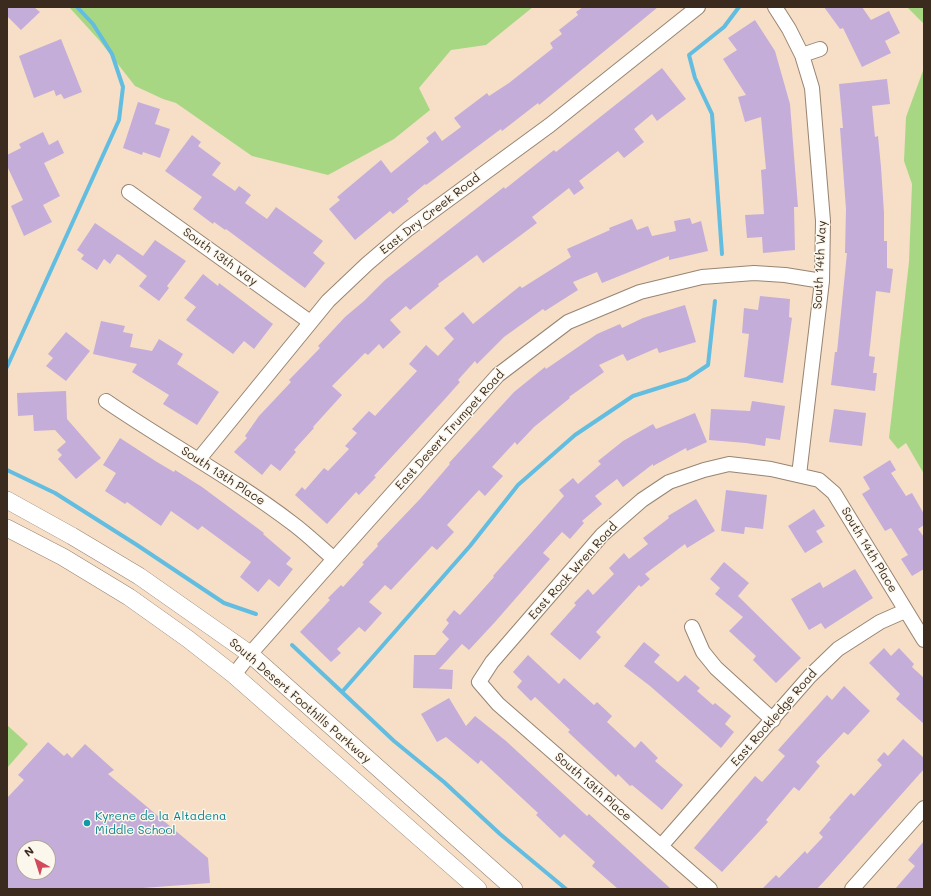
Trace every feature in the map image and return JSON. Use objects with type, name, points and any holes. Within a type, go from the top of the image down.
[{"type":"street","name":"East Dry Creek Road","points":[[199,459],[328,301],[408,228],[550,125],[698,7]]},
{"type":"street","name":"South 14th Way","points":[[775,7],[789,28],[802,55],[812,88],[816,114],[822,222],[822,281],[799,476]]},
{"type":"street","points":[[802,55],[820,49]]},
{"type":"street","name":"South 13th Way","points":[[129,192],[310,322]]},
{"type":"street","name":"East Desert Trumpet Road","points":[[234,675],[250,654],[498,375],[568,322],[640,292],[702,277],[754,273],[785,275],[822,281]]},
{"type":"street","name":"South 13th Place","points":[[106,401],[138,423],[199,459],[293,523],[334,559]]},
{"type":"street","name":"East Rock Wren Road","points":[[479,682],[492,662],[602,535],[642,500],[669,482],[704,470],[730,464],[771,469],[799,476]]},
{"type":"street","name":"South 14th Place","points":[[799,476],[818,480],[834,493],[924,640]]},
{"type":"street","name":"South Desert Foothills Parkway","points":[[7,500],[72,536],[139,576],[250,654],[514,889]]},
{"type":"street","name":"South Desert Foothills Parkway","points":[[7,528],[62,557],[129,597],[188,639],[234,675],[478,889]]},
{"type":"street","name":"East Rockledge Road","points":[[661,846],[810,676],[838,649],[880,622],[905,611]]},
{"type":"street","points":[[692,628],[703,652],[716,668],[772,720]]},
{"type":"street","name":"South 13th Place","points":[[479,682],[498,704],[710,889]]},
{"type":"street","points":[[852,889],[924,808]]},
{"type":"street","points":[[465,877],[481,859]]},
{"type":"green space","points":[[69,7],[533,7],[486,45],[451,50],[419,88],[430,110],[394,139],[328,175],[252,156],[176,103],[163,99],[135,86],[99,40]]},
{"type":"green space","points":[[907,7],[924,7],[924,24]]},
{"type":"green space","points":[[924,68],[924,474],[906,443],[898,449],[889,438],[909,262],[912,184],[904,161],[906,117]]},
{"type":"green space","points":[[7,725],[28,744],[7,768]]},
{"type":"building","points":[[7,7],[34,7],[40,12],[21,30],[7,16]]},
{"type":"building","points":[[583,7],[658,7],[539,105],[538,103],[502,131],[501,129],[426,185],[425,184],[407,199],[409,201],[393,214],[390,211],[355,240],[329,209],[340,200],[337,197],[381,160],[391,173],[429,142],[426,138],[435,131],[442,141],[461,127],[454,118],[487,93],[489,96],[509,83],[553,48],[550,43],[562,34],[559,30],[578,15],[576,12]]},
{"type":"building","points":[[824,7],[862,7],[871,20],[889,11],[900,33],[885,41],[891,53],[862,67],[843,28],[840,29]]},
{"type":"building","points":[[755,20],[775,51],[790,104],[798,207],[794,207],[795,250],[763,253],[762,237],[747,238],[745,215],[764,214],[761,170],[766,169],[761,117],[745,122],[738,97],[746,95],[723,59],[737,50],[728,38]]},
{"type":"building","points":[[61,39],[82,92],[64,99],[61,94],[56,96],[54,90],[34,98],[19,56]]},
{"type":"building","points":[[662,68],[686,99],[657,121],[652,114],[634,129],[644,142],[624,158],[618,151],[579,181],[584,188],[574,195],[569,188],[532,217],[537,223],[517,238],[483,263],[477,255],[438,284],[439,286],[410,310],[406,306],[390,320],[401,332],[383,349],[379,344],[368,355],[365,353],[332,386],[342,395],[294,450],[296,452],[280,471],[271,464],[262,475],[234,452],[247,438],[245,436],[259,416],[291,382],[289,380],[320,348],[318,346],[345,317],[385,280],[504,187],[505,189],[554,150],[556,152]]},
{"type":"building","points":[[887,79],[890,104],[872,106],[875,137],[878,136],[881,167],[884,241],[887,241],[887,268],[893,269],[890,293],[876,291],[869,356],[875,357],[873,373],[877,373],[875,391],[831,385],[835,352],[837,352],[847,253],[845,253],[846,209],[840,128],[843,128],[839,84]]},
{"type":"building","points":[[138,102],[160,109],[155,124],[170,129],[160,158],[143,152],[142,155],[123,148]]},
{"type":"building","points":[[43,132],[49,145],[58,140],[64,153],[44,163],[60,196],[43,205],[52,222],[24,236],[11,206],[23,200],[7,166],[7,155],[21,148],[19,144]]},
{"type":"building","points":[[192,135],[201,142],[198,146],[221,163],[212,175],[235,191],[239,186],[251,195],[245,203],[267,219],[276,207],[323,241],[313,253],[325,263],[305,288],[226,229],[225,230],[214,222],[213,224],[193,209],[202,197],[165,171]]},
{"type":"building","points":[[690,218],[692,224],[701,221],[708,251],[669,260],[669,256],[602,283],[597,272],[573,282],[578,290],[545,311],[543,309],[504,337],[477,364],[475,361],[458,380],[460,382],[374,476],[376,477],[359,495],[356,492],[327,524],[295,495],[302,487],[305,490],[324,468],[328,471],[349,449],[345,446],[357,433],[352,429],[369,411],[375,416],[417,371],[409,364],[426,345],[438,356],[454,339],[444,328],[463,312],[473,324],[520,286],[522,288],[571,257],[567,249],[610,230],[609,228],[632,219],[637,230],[648,226],[652,236],[676,231],[674,221]]},
{"type":"building","points":[[95,223],[143,256],[155,240],[186,261],[167,286],[169,288],[159,301],[139,286],[147,276],[120,255],[117,254],[110,264],[104,259],[97,270],[81,259],[84,255],[77,250]]},
{"type":"building","points":[[203,274],[218,286],[219,283],[273,324],[254,349],[244,341],[233,354],[186,320],[196,307],[184,298]]},
{"type":"building","points":[[760,296],[790,299],[789,317],[792,318],[783,383],[744,377],[749,334],[742,333],[744,308],[758,310]]},
{"type":"building","points":[[685,305],[696,342],[659,353],[657,348],[627,361],[623,354],[599,365],[604,372],[569,397],[570,398],[534,427],[517,445],[515,442],[492,467],[503,476],[485,496],[479,490],[447,525],[454,532],[437,550],[432,546],[391,590],[385,585],[369,602],[382,613],[365,632],[359,627],[337,649],[341,653],[331,662],[300,632],[330,600],[328,598],[341,585],[343,587],[364,564],[362,563],[378,546],[377,544],[420,499],[450,464],[449,463],[514,392],[545,367],[546,369],[597,334],[620,324],[622,328],[643,318]]},
{"type":"building","points":[[101,321],[125,326],[123,332],[133,334],[130,347],[152,351],[159,339],[183,354],[177,364],[219,392],[197,425],[163,404],[169,395],[132,372],[137,364],[93,354]]},
{"type":"building","points":[[66,332],[90,351],[66,381],[46,366],[53,358],[48,354]]},
{"type":"building","points":[[66,391],[67,419],[101,458],[76,479],[58,459],[62,455],[57,450],[66,442],[55,430],[34,431],[33,415],[18,416],[17,393]]},
{"type":"building","points":[[752,401],[785,406],[780,440],[766,438],[765,446],[709,440],[711,409],[750,411]]},
{"type":"building","points":[[834,409],[866,413],[862,446],[829,442]]},
{"type":"building","points":[[695,413],[707,442],[687,451],[686,448],[653,466],[653,464],[623,487],[617,479],[595,496],[602,504],[582,521],[584,523],[570,539],[562,532],[543,553],[550,559],[495,622],[469,650],[462,644],[439,669],[453,670],[452,689],[413,688],[414,655],[435,655],[449,639],[442,632],[449,623],[446,620],[454,610],[460,615],[494,577],[493,576],[564,496],[559,490],[573,478],[578,484],[601,464],[598,461],[623,441],[653,424],[656,429]]},
{"type":"building","points":[[120,438],[157,462],[174,472],[175,470],[202,487],[264,533],[263,534],[291,558],[286,564],[293,569],[279,587],[269,579],[258,592],[240,577],[251,562],[202,526],[198,530],[171,511],[161,526],[127,502],[125,504],[105,491],[116,473],[103,465]]},
{"type":"building","points":[[890,460],[896,470],[891,473],[906,496],[912,493],[924,514],[924,525],[918,529],[924,537],[924,569],[912,576],[901,559],[908,555],[891,528],[885,531],[862,494],[870,489],[863,477]]},
{"type":"building","points":[[726,490],[767,495],[763,529],[745,527],[744,534],[721,531]]},
{"type":"building","points":[[696,499],[715,531],[687,548],[685,544],[645,574],[650,579],[641,587],[639,585],[596,632],[601,637],[580,660],[550,634],[576,605],[574,603],[588,589],[593,595],[614,574],[609,568],[624,553],[629,559],[648,544],[643,538],[669,518],[668,516]]},
{"type":"building","points":[[814,509],[825,526],[816,531],[823,542],[805,553],[788,526]]},
{"type":"building","points":[[724,562],[749,583],[738,596],[801,658],[776,683],[753,660],[756,656],[729,631],[743,617],[715,594],[720,588],[710,579]]},
{"type":"building","points":[[855,569],[873,598],[825,629],[821,623],[809,630],[791,599],[820,582],[823,588]]},
{"type":"building","points":[[644,642],[660,655],[654,662],[678,682],[685,675],[700,688],[697,691],[713,705],[715,703],[731,716],[725,724],[734,732],[721,748],[650,686],[624,666]]},
{"type":"building","points":[[884,648],[891,656],[899,648],[914,664],[912,667],[924,678],[924,724],[896,699],[900,694],[869,663]]},
{"type":"building","points":[[528,655],[559,684],[564,678],[594,705],[597,702],[612,716],[607,722],[635,748],[641,741],[658,758],[655,761],[683,785],[662,810],[632,785],[630,786],[618,774],[616,777],[568,732],[570,730],[535,697],[531,701],[517,687],[522,681],[513,672]]},
{"type":"building","points":[[844,686],[870,711],[848,735],[844,732],[816,762],[820,766],[799,791],[794,787],[766,820],[768,822],[722,872],[694,848],[755,776],[762,782],[785,756],[778,750],[827,695],[832,700]]},
{"type":"building","points":[[449,698],[466,726],[475,716],[506,741],[587,816],[589,814],[671,889],[618,889],[592,866],[595,862],[564,834],[560,838],[536,815],[538,813],[481,760],[478,764],[446,737],[437,742],[421,714]]},
{"type":"building","points":[[903,739],[924,758],[924,769],[817,889],[762,889],[776,875],[779,878],[805,851],[807,854],[823,837],[819,833],[831,819],[829,818],[851,793],[854,796],[882,765],[877,760],[884,752],[888,756]]},
{"type":"building","name":"Kyrene de la Altadena Middle School","points":[[48,742],[64,756],[67,753],[72,758],[85,744],[114,770],[108,774],[208,858],[210,883],[129,889],[7,889],[7,798],[24,780],[18,775]]},
{"type":"building","points":[[924,841],[924,889],[895,889],[915,866],[908,860]]},
{"type":"waterway","points":[[7,367],[119,120],[123,87],[112,54],[93,24],[77,7]]},
{"type":"waterway","points":[[722,254],[712,114],[695,78],[689,55],[724,27],[739,7]]},
{"type":"waterway","points":[[342,692],[470,546],[518,485],[575,435],[633,396],[687,379],[708,365],[715,301]]},
{"type":"waterway","points":[[7,470],[55,493],[224,603],[256,614]]},
{"type":"waterway","points":[[292,645],[394,741],[444,782],[500,834],[566,889]]},
{"type":"place","name":"Kyrene de la Altadena Middle School","points":[[87,823]]}]
